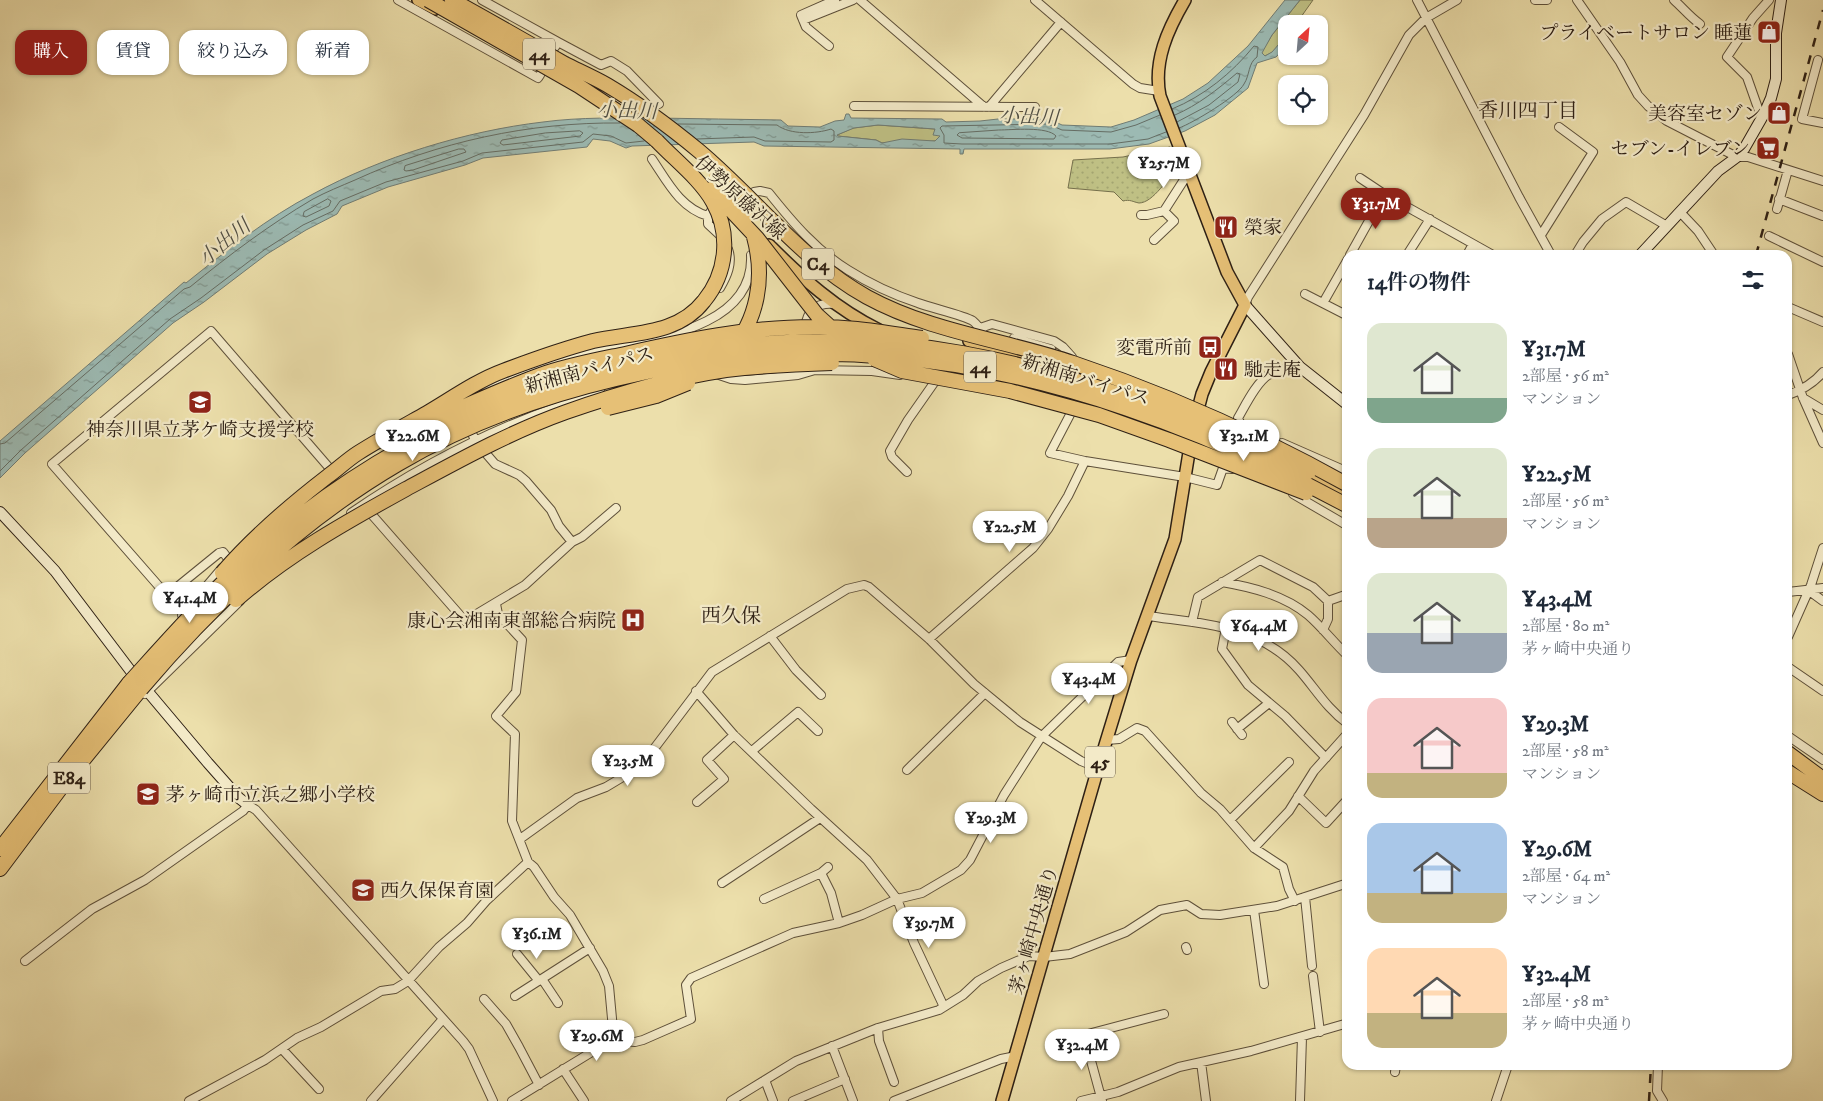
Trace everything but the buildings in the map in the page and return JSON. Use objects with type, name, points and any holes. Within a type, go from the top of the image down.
[{"type":"highway","name":"C4","points":[[336,469],[356,454],[501,372],[593,341],[637,335],[668,326],[691,313],[704,302],[721,270],[724,250],[723,227],[713,202],[705,191],[658,145],[618,111],[579,86],[428,0]]},
{"type":"highway","name":"C4","points":[[452,0],[573,68],[604,83],[668,126],[730,178],[809,257],[848,286],[868,297],[909,317],[953,331],[1021,346],[1074,363],[1170,399],[1342,472]]},
{"type":"highway","name":"C4","points":[[378,504],[419,492],[494,453],[563,422],[662,394],[685,385],[720,362],[736,344],[748,323],[754,309],[758,288],[758,257],[750,226],[734,198],[718,179],[677,141],[643,115],[573,68]]},
{"type":"highway","name":"C4","points":[[658,145],[691,169],[740,219],[817,315],[843,339],[872,358],[902,371],[1010,391],[1099,415],[1272,479],[1342,508]]},
{"type":"highway","points":[[336,469],[404,433],[540,375],[575,364],[692,339],[752,330],[814,327],[873,331],[985,349],[1085,378]]},
{"type":"highway","name":"新湘南バイパス","points":[[814,348],[869,343],[951,352],[1005,362],[1060,376],[1154,406],[1199,423],[1251,445],[1342,491]]},
{"type":"highway","name":"新湘南バイパス","points":[[0,869],[178,629],[229,576],[282,529],[383,459],[448,425],[512,397],[580,374],[678,353],[735,346],[814,348],[930,361],[987,371],[1057,388],[1127,409],[1196,435],[1284,473],[1342,501]]},
{"type":"highway","points":[[138,685],[251,587],[288,559],[378,504],[503,438],[564,412],[666,382],[726,370],[796,364],[860,362],[1001,372]]},
{"type":"highway","name":"E84","points":[[138,685],[181,620],[259,532],[336,469]]},
{"type":"highway","name":"新湘南バイパス","points":[[0,849],[138,685]]},
{"type":"highway","points":[[1792,756],[1823,780]]},
{"type":"highway","points":[[1792,761],[1823,780]]},
{"type":"highway","points":[[1792,773],[1823,792]]},
{"type":"main road","name":"44","points":[[418,0],[565,82],[658,145]]},
{"type":"main road","name":"伊勢原藤沢線","points":[[444,0],[634,108],[695,153],[728,182],[792,246],[827,275],[868,302],[909,321],[985,349]]},
{"type":"main road","points":[[1185,0],[1170,27],[1163,45],[1159,64],[1159,93],[1227,272],[1245,305]]},
{"type":"main road","name":"伊勢原藤沢線","points":[[658,145],[709,189],[796,272],[835,304],[861,321],[905,342],[946,358],[1060,385],[1234,440],[1342,491]]},
{"type":"main road","name":"45","points":[[1193,427],[1202,394],[1211,372],[1245,305]]},
{"type":"main road","name":"伊勢原藤沢線","points":[[1085,378],[1142,400],[1342,501]]},
{"type":"main road","name":"茅ヶ崎中央通り","points":[[1002,1101],[1131,660],[1175,539],[1193,427]]},
{"type":"street","points":[[398,0],[538,78],[540,75]]},
{"type":"street","points":[[482,0],[557,45],[601,65],[607,61],[628,71],[659,104]]},
{"type":"street","points":[[829,46],[806,27],[801,15],[835,0]]},
{"type":"street","points":[[803,20],[853,0]]},
{"type":"street","points":[[860,0],[987,107]]},
{"type":"street","points":[[1035,0],[1133,84],[1159,93]]},
{"type":"street","points":[[1417,0],[1548,250]]},
{"type":"street","points":[[1342,400],[1300,367],[1245,305],[1248,297],[1364,115],[1409,35],[1426,18],[1458,0]]},
{"type":"street","points":[[1535,0],[1547,0]]},
{"type":"street","points":[[1577,0],[1620,62],[1638,95],[1648,106],[1667,121],[1726,153],[1737,157],[1748,157],[1823,181]]},
{"type":"street","points":[[1674,0],[1689,16],[1700,24]]},
{"type":"street","points":[[1764,114],[1759,111],[1748,76],[1727,58],[1753,18],[1769,0]]},
{"type":"street","points":[[1645,250],[1718,171],[1737,157],[1744,149],[1764,114],[1776,79],[1776,33],[1781,0]]},
{"type":"street","points":[[987,107],[1061,22]]},
{"type":"street","points":[[1818,60],[1802,120],[1823,123]]},
{"type":"street","points":[[854,106],[1035,107]]},
{"type":"street","points":[[1541,235],[1593,152],[1559,127]]},
{"type":"street","points":[[652,159],[664,170],[677,195],[690,208],[698,213],[710,213],[708,224],[722,236],[730,254],[728,272],[716,294],[697,316],[672,334]]},
{"type":"street","points":[[1777,210],[1788,170]]},
{"type":"street","points":[[1142,215],[1164,211],[1189,172]]},
{"type":"street","points":[[1360,178],[1384,194],[1484,250]]},
{"type":"street","points":[[754,192],[765,191],[769,193],[821,252],[848,270],[874,285],[915,302],[972,320],[980,328],[985,349]]},
{"type":"street","points":[[1353,250],[1384,194]]},
{"type":"street","points":[[1779,199],[1823,216]]},
{"type":"street","points":[[1578,250],[1582,242],[1602,219],[1626,202],[1667,226]]},
{"type":"street","points":[[1154,240],[1158,231],[1174,221],[1164,211]]},
{"type":"street","points":[[1680,212],[1698,231],[1711,250]]},
{"type":"street","points":[[0,843],[138,685],[229,560],[305,490],[356,454],[455,398],[532,369],[584,354],[672,334],[717,317],[735,301],[743,290],[752,264],[747,236],[738,216]]},
{"type":"street","points":[[1409,250],[1430,219]]},
{"type":"street","points":[[1770,236],[1823,262]]},
{"type":"street","points":[[1470,250],[1473,244]]},
{"type":"street","points":[[792,246],[821,252]]},
{"type":"street","points":[[1323,303],[1342,270]]},
{"type":"street","points":[[1305,294],[1342,313]]},
{"type":"street","points":[[0,878],[121,722],[138,685],[324,532],[363,505],[443,458],[543,412],[665,376],[705,369],[721,354],[801,345],[808,315],[816,306],[824,303],[835,304]]},
{"type":"street","points":[[1792,309],[1823,322]]},
{"type":"street","points":[[980,328],[992,324],[1054,341],[1072,357]]},
{"type":"street","points":[[229,560],[223,552],[219,553],[171,592],[163,591],[52,464],[211,331],[336,469]]},
{"type":"street","points":[[1014,340],[1014,338],[1024,340],[1160,390]]},
{"type":"street","points":[[627,345],[635,384]]},
{"type":"street","points":[[1792,366],[1801,394],[1823,443]]},
{"type":"street","points":[[1300,367],[1271,373],[1248,401],[1238,418],[1242,425],[1342,472]]},
{"type":"street","points":[[705,369],[731,379],[745,380],[798,375],[815,370],[872,371],[1002,390],[1096,415],[1104,398]]},
{"type":"street","points":[[1792,395],[1801,394],[1823,372]]},
{"type":"street","points":[[907,472],[892,457],[890,451],[908,420],[936,380]]},
{"type":"street","points":[[1142,400],[1148,386]]},
{"type":"street","points":[[1801,394],[1823,410]]},
{"type":"street","points":[[455,398],[476,442],[495,464],[519,475],[526,481],[551,510],[558,526],[572,542]]},
{"type":"street","points":[[1073,409],[1050,453],[1085,461],[1185,477],[1217,485],[1221,470],[1227,468],[1291,492],[1342,522]]},
{"type":"street","points":[[1234,440],[1242,425]]},
{"type":"street","points":[[929,639],[1033,548],[1048,529],[1068,496],[1085,461]]},
{"type":"street","points":[[1291,492],[1298,477]]},
{"type":"street","points":[[363,505],[465,621],[477,612],[496,604],[525,585],[572,542],[582,537],[616,508]]},
{"type":"street","points":[[0,512],[55,571],[138,685],[238,798],[256,810],[469,1049],[494,1101]]},
{"type":"street","points":[[1792,628],[1823,548]]},
{"type":"street","points":[[1192,622],[1198,597],[1260,560],[1312,587],[1328,601],[1328,619],[1323,630]]},
{"type":"street","points":[[1222,582],[1254,588],[1283,600],[1306,613],[1342,650]]},
{"type":"street","points":[[520,839],[577,798],[606,787],[636,769],[650,754],[712,672],[847,589],[864,585],[869,587],[929,639],[985,693],[1020,722],[1081,761],[1098,768]]},
{"type":"street","points":[[1792,592],[1823,588]]},
{"type":"street","points":[[1808,590],[1823,600]]},
{"type":"street","points":[[1328,601],[1342,596]]},
{"type":"street","points":[[496,604],[498,614],[522,640],[516,692],[496,716],[515,734],[512,821],[528,862],[534,867],[554,897],[570,915],[603,970],[609,986],[614,1040]]},
{"type":"street","points":[[1148,616],[1226,628],[1258,638],[1286,657],[1300,671],[1327,706],[1342,719]]},
{"type":"street","points":[[1226,628],[1222,649],[1248,685],[1285,716],[1326,758]]},
{"type":"street","points":[[770,636],[796,670],[821,695]]},
{"type":"street","points":[[512,1101],[614,1040],[636,1042],[643,1040],[691,1018],[686,984],[691,978],[793,932],[839,923],[897,899],[922,893],[961,870],[970,860],[1004,795],[1041,737],[1118,662],[1131,660]]},
{"type":"street","points":[[1792,672],[1823,691]]},
{"type":"street","points":[[696,691],[734,735],[820,818],[867,860],[897,899],[914,943],[944,1007]]},
{"type":"street","points":[[907,770],[985,693]]},
{"type":"street","points":[[1232,722],[1240,732],[1270,703]]},
{"type":"street","points":[[752,751],[798,712],[818,731]]},
{"type":"street","points":[[1107,740],[1119,739],[1133,729],[1141,728],[1145,730],[1201,793],[1230,820],[1254,848],[1283,867],[1289,889],[1295,900]]},
{"type":"street","points":[[697,802],[724,779],[707,760],[734,735]]},
{"type":"street","points":[[1792,739],[1823,760]]},
{"type":"street","points":[[1254,848],[1280,823],[1310,776],[1342,740]]},
{"type":"street","points":[[1230,820],[1289,762]]},
{"type":"street","points":[[1298,796],[1326,823],[1342,806]]},
{"type":"street","points":[[25,961],[92,909],[145,880],[243,811],[248,805]]},
{"type":"street","points":[[722,883],[820,818]]},
{"type":"street","points":[[189,1101],[265,1060],[381,991],[394,988],[408,981],[439,947],[528,862]]},
{"type":"street","points":[[764,898],[821,874],[828,867]]},
{"type":"street","points":[[821,874],[830,893],[839,923]]},
{"type":"street","points":[[734,1100],[796,1061],[878,1028],[944,1007],[964,996],[978,981],[1001,968],[1029,956],[1044,958],[1070,954],[1126,932],[1160,910],[1187,905],[1202,914],[1220,915],[1277,906],[1342,885]]},
{"type":"street","points":[[1304,897],[1312,966]]},
{"type":"street","points":[[1254,910],[1264,984]]},
{"type":"street","points":[[514,996],[590,948]]},
{"type":"street","points":[[517,954],[558,1003]]},
{"type":"street","points":[[1313,976],[1320,1032]]},
{"type":"street","points":[[484,999],[506,1024],[539,1085]]},
{"type":"street","points":[[1101,1098],[1084,1035],[1164,1014]]},
{"type":"street","points":[[371,1101],[442,1019]]},
{"type":"street","points":[[1081,1101],[1101,1098],[1179,1067],[1302,1037],[1342,1025]]},
{"type":"street","points":[[878,1028],[880,1041],[894,1082]]},
{"type":"street","points":[[1300,1101],[1302,1037]]},
{"type":"street","points":[[832,1046],[854,1101]]},
{"type":"street","points":[[282,1049],[319,1089]]},
{"type":"street","points":[[894,1101],[1001,1059],[1016,1056]]},
{"type":"street","points":[[1201,1062],[1206,1101]]},
{"type":"street","points":[[563,1069],[584,1101]]},
{"type":"street","points":[[1496,1101],[1506,1070]]},
{"type":"street","points":[[1658,1070],[1657,1091],[1663,1101]]},
{"type":"street","points":[[793,1101],[845,1079]]},
{"type":"street","points":[[765,1080],[773,1101]]},
{"type":"green space","points":[[1300,0],[1313,0],[1302,15],[1288,15]]},
{"type":"green space","points":[[1278,28],[1278,46],[1273,52],[1265,56],[1261,53]]},
{"type":"green space","points":[[878,125],[935,129],[941,136],[935,141],[882,143],[876,140],[837,136],[853,128]]},
{"type":"green space","points":[[1170,147],[1177,167],[1160,189],[1144,202],[1123,201],[1114,192],[1068,188],[1073,160],[1123,157]]},
{"type":"water","points":[[1285,0],[1300,0],[1288,15],[1278,15],[1278,28],[1262,53],[1265,56],[1278,45],[1278,55],[1257,63],[1248,88],[1215,115],[1185,131],[1149,144],[1110,149],[964,149],[963,154],[960,154],[960,149],[764,146],[754,142],[632,146],[626,148],[610,141],[593,139],[587,147],[483,158],[388,187],[342,206],[337,214],[267,254],[173,323],[25,453],[0,478],[0,441],[184,282],[186,283],[247,236],[296,203],[339,181],[395,157],[484,132],[557,120],[656,118],[781,120],[788,126],[820,127],[835,121],[844,120],[846,114],[849,114],[851,118],[942,119],[946,122],[1049,119],[1062,125],[1111,127],[1134,120],[1183,99],[1208,83],[1248,46]],"holes":[[[878,125],[935,129],[933,135],[940,136],[935,141],[902,139],[882,143],[876,140],[837,135],[854,128]]]},
{"type":"railway","points":[[1757,250],[1823,10]]},
{"type":"railway","points":[[1649,1101],[1651,1070]]},
{"type":"place","name":"プライベートサロン 睡蓮","points":[[1769,32]]},
{"type":"place","name":"美容室セゾン","points":[[1779,113]]},
{"type":"place","name":"セブン-イレブン","points":[[1768,148]]},
{"type":"place","name":"榮家","points":[[1226,227]]},
{"type":"place","name":"変電所前","points":[[1210,347]]},
{"type":"place","name":"馳走庵","points":[[1226,369]]},
{"type":"place","name":"神奈川県立茅ケ崎支援学校","points":[[200,402]]},
{"type":"place","name":"康心会湘南東部総合病院","points":[[633,620]]},
{"type":"place","name":"茅ヶ崎市立浜之郷小学校","points":[[148,794]]},
{"type":"place","name":"西久保保育園","points":[[363,890]]},
{"type":"district","name":"香川四丁目","points":[[1528,110]]},
{"type":"district","name":"西久保","points":[[731,615]]},
{"type":"water label","name":"小出川","points":[[627,110]]},
{"type":"water label","name":"小出川","points":[[1029,116]]},
{"type":"water label","name":"小出川","points":[[224,242]]}]
